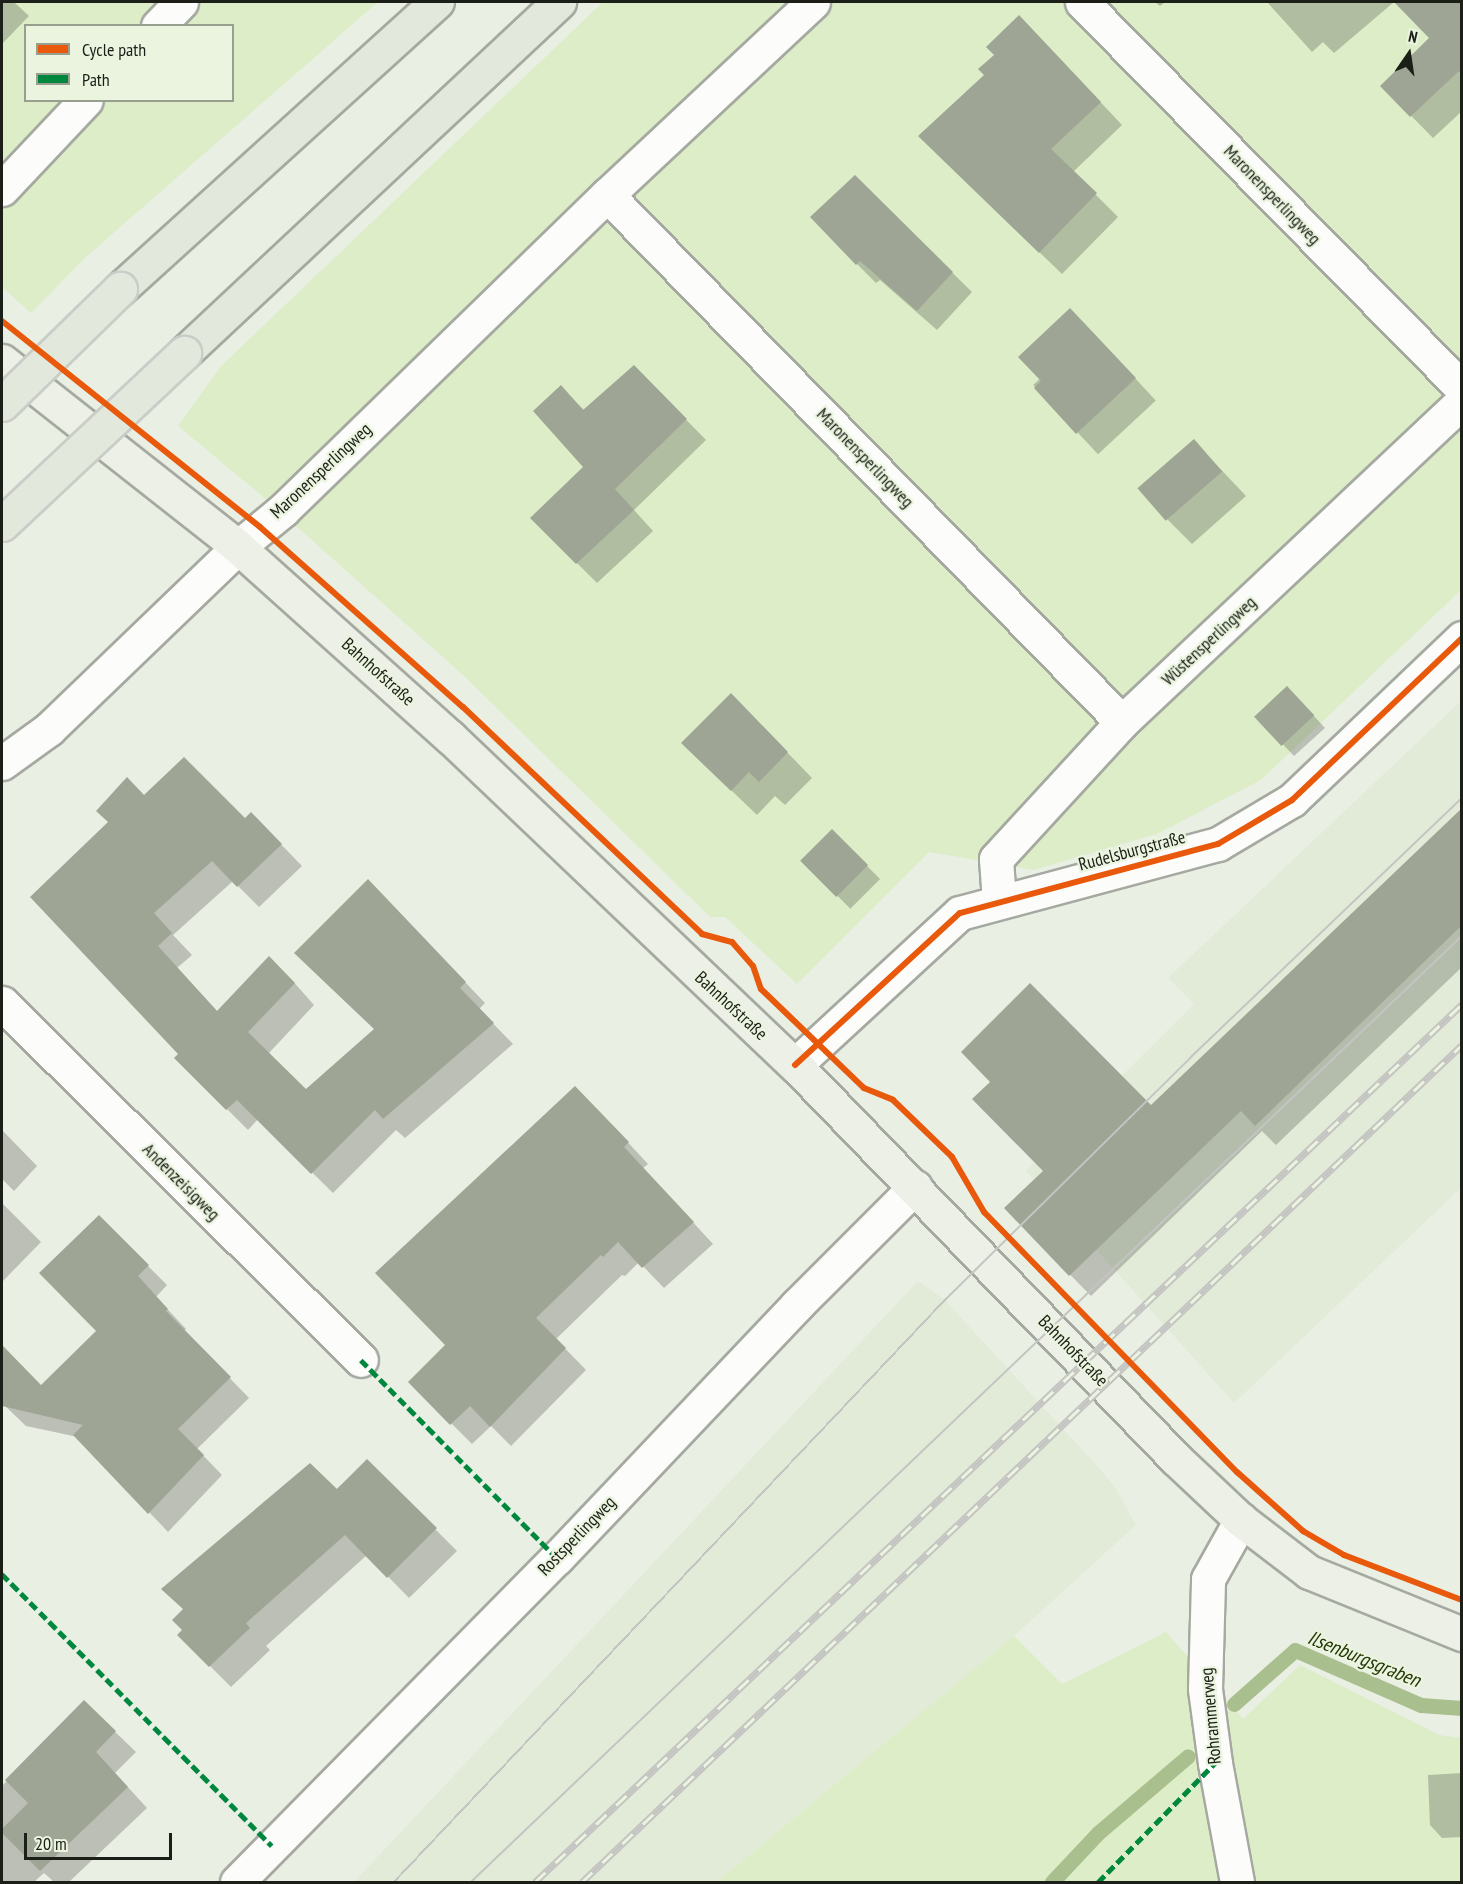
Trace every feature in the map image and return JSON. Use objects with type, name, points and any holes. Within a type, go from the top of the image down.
[{"type":"highway","points":[[2,404],[120,289],[437,2]]},
{"type":"highway","points":[[2,524],[559,2]]},
{"type":"main road","name":"Bahnhofstraße","points":[[2,362],[238,547],[450,737],[795,1065],[1176,1459],[1241,1520],[1309,1572],[1461,1634]]},
{"type":"street","points":[[160,24],[181,2]]},
{"type":"street","name":"Maronensperlingweg","points":[[2,763],[50,729],[238,547],[283,510],[607,195],[813,2]]},
{"type":"street","name":"Maronensperlingweg","points":[[1082,2],[1461,388]]},
{"type":"street","points":[[2,189],[84,102]]},
{"type":"street","name":"Maronensperlingweg","points":[[607,195],[1122,722]]},
{"type":"street","name":"Wüstensperlingweg","points":[[999,902],[996,859],[1122,722],[1461,402]]},
{"type":"street","name":"Rudelsburgstraße","points":[[795,1065],[960,914],[1218,844],[1292,800],[1461,638]]},
{"type":"street","name":"Andenzeisigweg","points":[[2,1003],[360,1360]]},
{"type":"street","name":"Rostsperlingweg","points":[[237,1882],[557,1558],[797,1305],[915,1187]]},
{"type":"street","name":"Rohrammerweg","points":[[1237,1882],[1215,1763],[1205,1689],[1208,1579],[1241,1520]]},
{"type":"shaded area","points":[[1461,701],[1461,1188],[1234,1403],[1026,1171],[1194,1004],[1168,978]]},
{"type":"shaded area","points":[[918,1281],[945,1300],[1098,1467],[1115,1487],[1136,1525],[1014,1636],[717,1882],[354,1882]]},
{"type":"green space","points":[[2,2],[378,2],[87,256],[31,313],[2,287]]},
{"type":"green space","points":[[603,2],[1461,2],[1461,590],[1261,780],[1157,834],[1034,870],[929,852],[797,984],[725,917],[710,917],[463,675],[268,501],[178,426],[221,366]]},
{"type":"green space","points":[[1166,1632],[1243,1719],[1300,1665],[1439,1735],[1461,1738],[1461,1882],[717,1882],[1014,1636],[1062,1684]]},
{"type":"building","points":[[1394,2],[1461,2],[1461,73],[1459,71],[1410,117],[1380,86],[1429,38]]},
{"type":"building","points":[[1019,15],[1101,102],[1051,149],[1097,193],[1039,253],[918,136],[984,75],[978,69],[994,55],[986,47]]},
{"type":"building","points":[[855,175],[953,272],[917,311],[860,261],[856,265],[810,217]]},
{"type":"building","points":[[1070,308],[1136,378],[1076,434],[1034,388],[1041,381],[1018,357]]},
{"type":"building","points":[[634,365],[687,419],[615,489],[634,510],[576,564],[530,518],[583,467],[533,411],[561,385],[583,410]]},
{"type":"building","points":[[1194,439],[1222,471],[1166,521],[1137,488]]},
{"type":"building","points":[[1287,686],[1314,715],[1281,746],[1254,717]]},
{"type":"building","points":[[731,693],[788,752],[759,782],[749,772],[731,791],[681,743]]},
{"type":"building","points":[[184,757],[245,818],[251,812],[282,844],[237,887],[212,861],[154,913],[172,933],[158,946],[217,1011],[269,956],[295,983],[248,1032],[306,1089],[374,1029],[294,953],[368,879],[466,982],[460,988],[494,1023],[383,1119],[375,1110],[311,1174],[237,1100],[226,1110],[174,1058],[178,1054],[30,897],[108,822],[96,811],[127,777],[144,795]]},
{"type":"building","points":[[1461,809],[1461,926],[1255,1126],[1241,1111],[1069,1276],[1004,1208],[1043,1171],[972,1099],[990,1082],[961,1052],[1030,983],[1151,1105]]},
{"type":"building","points":[[832,829],[868,865],[836,897],[800,861]]},
{"type":"building","points":[[575,1086],[629,1142],[624,1147],[694,1222],[642,1268],[618,1242],[603,1257],[601,1255],[536,1318],[566,1348],[490,1427],[470,1406],[450,1425],[408,1382],[445,1345],[375,1273]]},
{"type":"building","points":[[99,1215],[149,1265],[138,1276],[168,1309],[166,1311],[231,1377],[178,1429],[204,1455],[148,1514],[73,1435],[83,1425],[2,1406],[2,1345],[41,1385],[96,1331],[39,1273]]},
{"type":"building","points":[[367,1459],[437,1528],[387,1578],[345,1535],[246,1623],[250,1628],[209,1667],[177,1635],[182,1630],[172,1620],[183,1609],[161,1589],[310,1463],[337,1489]]},
{"type":"building","points":[[84,1700],[116,1731],[96,1752],[128,1787],[40,1871],[2,1833],[2,1829],[28,1803],[5,1780]]},
{"type":"waterway","name":"Ilsenburgsgraben","points":[[1234,1704],[1295,1650],[1421,1705],[1462,1708]]},
{"type":"waterway","name":"Ilsenburgsgraben","points":[[1052,1882],[1098,1833],[1188,1756]]},
{"type":"tram line","points":[[394,1882],[945,1300],[1191,1057],[1462,798]]},
{"type":"tram line","points":[[471,1882],[1462,936]]},
{"type":"railway","points":[[535,1882],[1462,1004]]},
{"type":"railway","points":[[582,1882],[1462,1045]]},
{"type":"marked path","points":[[361,1360],[557,1558]]},
{"type":"marked path","points":[[2,1574],[272,1846]]},
{"type":"marked path","points":[[1098,1882],[1215,1763]]},
{"type":"cycle path","points":[[2,321],[260,527],[463,707],[702,934],[732,942],[753,966],[761,989],[864,1088],[893,1100],[952,1157],[984,1212],[1237,1472],[1303,1531],[1344,1555],[1462,1600]]},
{"type":"cycle path","points":[[795,1065],[960,913],[1218,844],[1292,800],[1462,638]]}]
